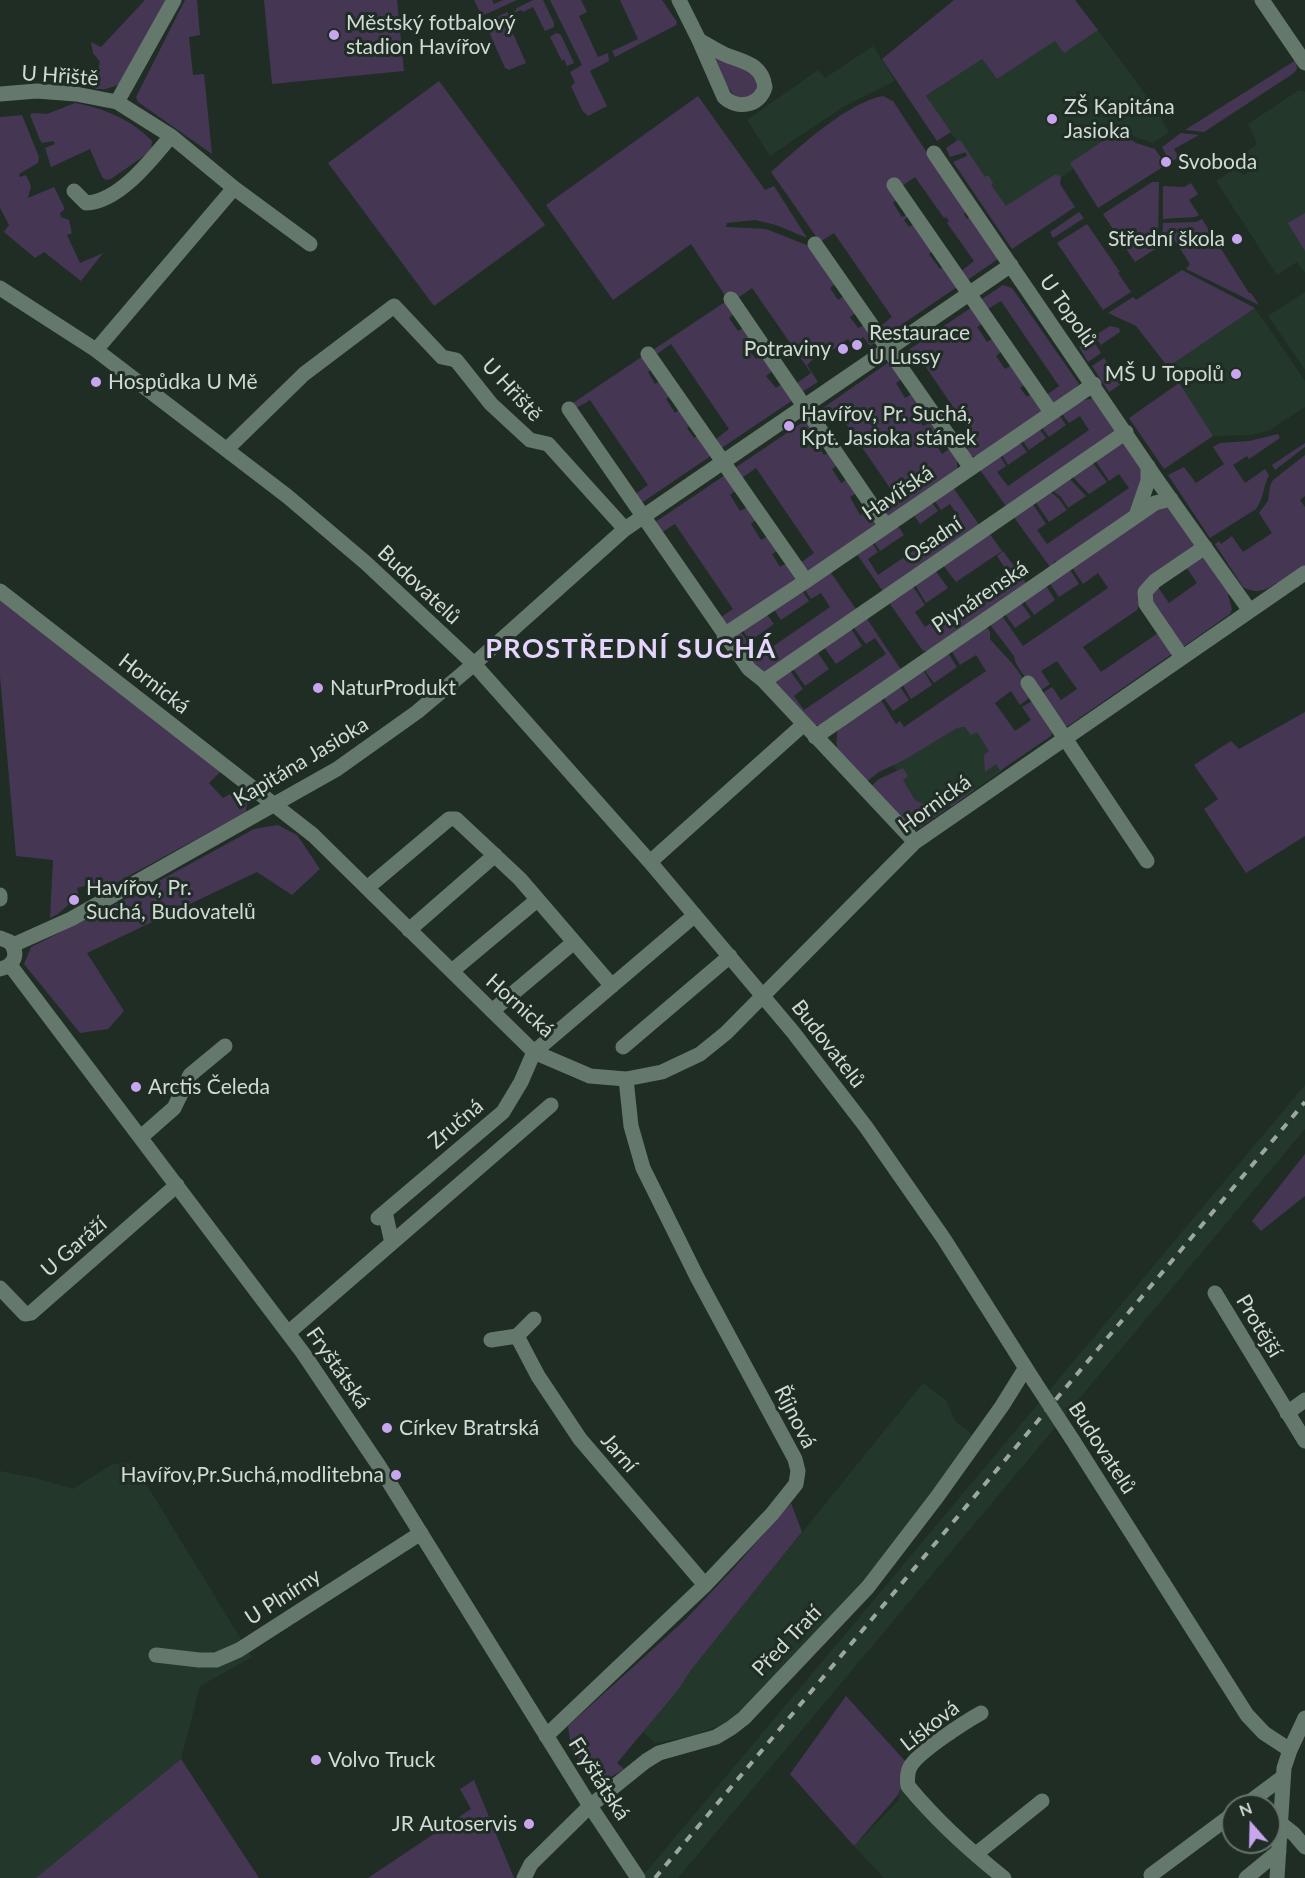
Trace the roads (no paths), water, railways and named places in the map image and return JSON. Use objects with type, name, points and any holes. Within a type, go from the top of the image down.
[{"type":"street","name":"U Hřiště","points":[[117,102],[174,0]]},
{"type":"street","points":[[679,0],[724,97],[737,105],[745,105],[759,99],[765,87],[757,68],[723,54],[699,40]]},
{"type":"street","points":[[1262,0],[1305,63]]},
{"type":"street","name":"U Hřiště","points":[[0,94],[37,91],[76,94],[117,102],[171,136],[234,188],[310,244]]},
{"type":"street","points":[[74,191],[86,203],[95,203],[104,198],[130,181],[171,136]]},
{"type":"street","name":"U Topolů","points":[[934,153],[1250,611]]},
{"type":"street","points":[[894,185],[1051,412]]},
{"type":"street","points":[[96,350],[234,188]]},
{"type":"street","points":[[815,244],[971,468]]},
{"type":"street","name":"Kapitána Jasioka","points":[[6,941],[71,919],[337,770],[415,714],[624,529],[968,293],[1011,266]]},
{"type":"street","name":"Budovatelů","points":[[0,288],[96,350],[227,449],[366,563],[474,664],[650,862],[763,996],[866,1127],[944,1239],[1247,1715],[1256,1726],[1290,1750]]},
{"type":"street","points":[[731,299],[886,526]]},
{"type":"street","name":"U Hřiště","points":[[227,449],[304,374],[394,306],[442,357],[456,360],[491,404],[530,440],[548,444],[624,529]]},
{"type":"street","points":[[648,354],[806,581]]},
{"type":"street","name":"Havířská","points":[[724,635],[1094,384]]},
{"type":"street","points":[[568,409],[749,669],[764,681],[915,842]]},
{"type":"street","name":"Osadní","points":[[764,681],[1126,432]]},
{"type":"street","points":[[1136,516],[1148,481],[1148,466]]},
{"type":"street","name":"Plynárenská","points":[[815,737],[1155,503],[1171,499]]},
{"type":"street","points":[[1182,657],[1146,604],[1145,592],[1155,581],[1204,547]]},
{"type":"street","name":"Hornická","points":[[0,591],[313,835],[534,1052],[590,1076],[626,1079],[662,1072],[700,1054],[726,1033],[915,842],[1305,573]]},
{"type":"street","points":[[1028,683],[1147,861]]},
{"type":"street","points":[[650,862],[804,724]]},
{"type":"street","points":[[367,888],[452,818],[460,822],[520,879],[612,986]]},
{"type":"street","points":[[409,930],[495,855]]},
{"type":"street","points":[[452,971],[537,900]]},
{"type":"street","points":[[534,1052],[695,915]]},
{"type":"street","points":[[5,967],[14,959],[15,952],[6,941]]},
{"type":"street","points":[[492,1011],[574,942]]},
{"type":"street","points":[[623,1047],[730,956]]},
{"type":"street","name":"Fryštátská","points":[[5,967],[141,1137],[288,1333],[379,1466],[590,1806],[639,1878]]},
{"type":"street","points":[[141,1137],[174,1108],[190,1075],[225,1046]]},
{"type":"street","name":"Zručná","points":[[392,1243],[381,1215],[503,1112],[521,1082],[534,1052]]},
{"type":"street","name":"Říjnová","points":[[546,1736],[705,1585],[772,1514],[796,1484],[798,1471],[795,1459],[697,1276],[643,1168],[631,1126],[626,1079]]},
{"type":"street","points":[[288,1333],[551,1105]]},
{"type":"street","name":"U Garáží","points":[[0,1288],[25,1314],[31,1313],[177,1185]]},
{"type":"street","name":"Protější","points":[[1215,1293],[1305,1440]]},
{"type":"street","points":[[491,1341],[517,1336],[534,1319]]},
{"type":"street","name":"Jarní","points":[[517,1336],[538,1376],[580,1440],[705,1585]]},
{"type":"street","name":"Před Tratí","points":[[524,1878],[531,1864],[590,1806],[659,1753],[716,1737],[744,1718],[868,1587],[937,1497],[1002,1406],[1029,1375]]},
{"type":"street","points":[[1287,1413],[1305,1400]]},
{"type":"street","name":"U Plnírny","points":[[156,1655],[216,1660],[239,1650],[421,1533]]},
{"type":"street","name":"Lísková","points":[[981,1713],[958,1726],[913,1762],[907,1779],[908,1786],[917,1797],[1004,1878]]},
{"type":"street","points":[[1305,1718],[1290,1750],[1283,1777],[1281,1823],[1305,1847]]},
{"type":"street","points":[[1260,1794],[1283,1777]]},
{"type":"street","points":[[976,1854],[1042,1801]]},
{"type":"street","points":[[1151,1875],[1221,1823]]},
{"type":"street","points":[[1246,1878],[1274,1854]]},
{"type":"street","points":[[1277,1878],[1278,1854]]},
{"type":"railway","points":[[655,1878],[1305,1102]]},
{"type":"place","name":"Městský fotbalový stadion Havířov","points":[[334,35]]},
{"type":"place","name":"ZŠ Kapitána Jasioka","points":[[1052,119]]},
{"type":"place","name":"Svoboda","points":[[1166,162]]},
{"type":"place","name":"Střední škola","points":[[1237,239]]},
{"type":"place","name":"Restaurace U Lussy","points":[[857,345]]},
{"type":"place","name":"Potraviny","points":[[843,349]]},
{"type":"place","name":"MŠ U Topolů","points":[[1236,374]]},
{"type":"place","name":"Hospůdka U Mě","points":[[96,382]]},
{"type":"place","name":"Havířov, Pr. Suchá, Kpt. Jasioka stánek","points":[[789,426]]},
{"type":"place","name":"NaturProdukt","points":[[318,688]]},
{"type":"place","name":"Havířov, Pr. Suchá, Budovatelů","points":[[74,900]]},
{"type":"place","name":"Arctis Čeleda","points":[[136,1087]]},
{"type":"place","name":"Církev Bratrská","points":[[387,1428]]},
{"type":"place","name":"Havířov,Pr.Suchá,modlitebna","points":[[396,1475]]},
{"type":"place","name":"Volvo Truck","points":[[316,1760]]},
{"type":"place","name":"JR Autoservis","points":[[529,1824]]},
{"type":"district","name":"PROSTŘEDNÍ SUCHÁ","points":[[631,649]]}]
